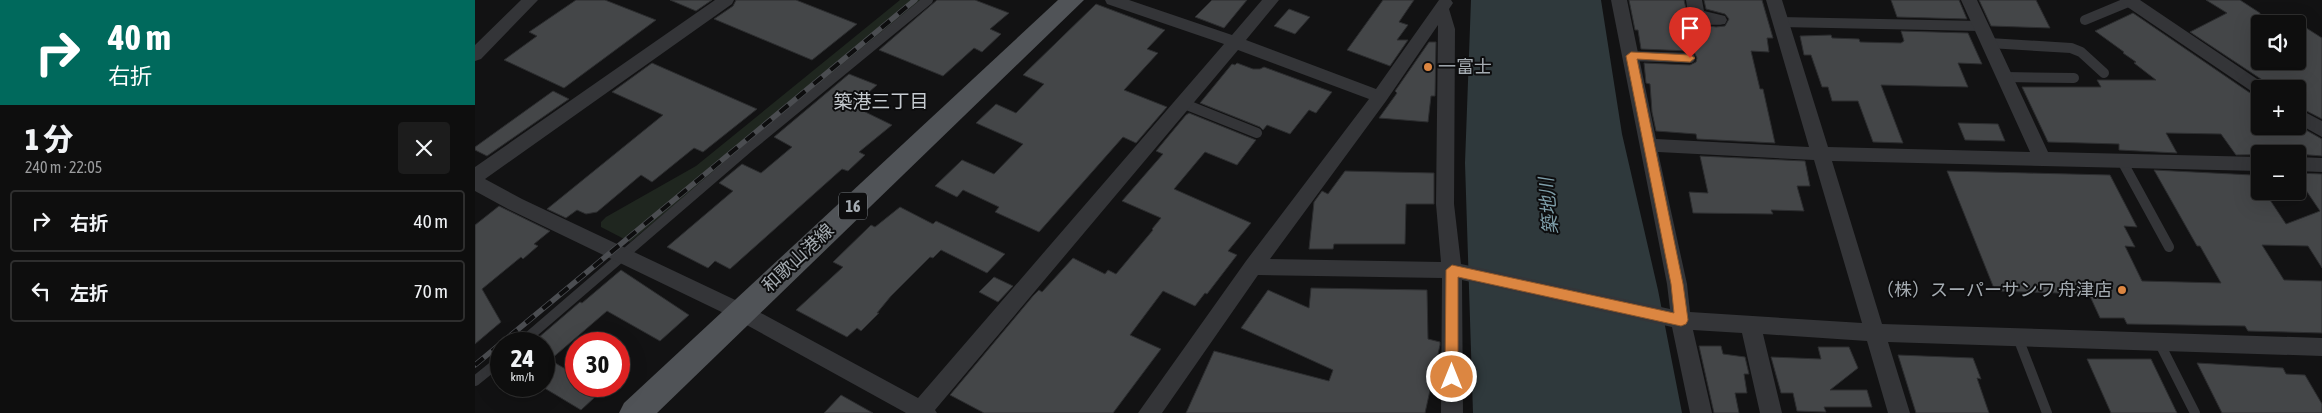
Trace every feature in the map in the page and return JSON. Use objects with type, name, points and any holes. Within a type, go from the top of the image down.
[{"type":"main road","name":"和歌山港線","points":[[635,413],[1072,0]]},
{"type":"street","points":[[475,55],[530,0]]},
{"type":"street","points":[[475,177],[726,0]]},
{"type":"street","points":[[1113,0],[1234,42],[1381,97]]},
{"type":"street","points":[[475,182],[515,204],[741,312],[922,412],[1271,0]]},
{"type":"street","points":[[1619,0],[1677,284],[1675,319],[1701,413]]},
{"type":"street","points":[[1694,0],[1697,14],[1704,18],[1719,20]]},
{"type":"street","points":[[1774,0],[1899,413]]},
{"type":"street","points":[[1969,0],[2042,159]]},
{"type":"street","points":[[2130,1],[2251,83]]},
{"type":"street","points":[[1149,413],[1253,267],[1381,97],[1444,5]]},
{"type":"street","points":[[1444,5],[1447,29],[1445,204],[1458,272],[1452,413]]},
{"type":"street","points":[[2306,120],[2322,130]]},
{"type":"street","points":[[1647,144],[1821,154],[2251,164]]},
{"type":"street","points":[[2306,164],[2322,165]]},
{"type":"street","points":[[1253,267],[1458,272],[1675,319],[1875,333],[2322,347]]},
{"type":"street","points":[[1750,324],[1771,413]]},
{"type":"lane","points":[[534,332],[749,147],[928,0]]},
{"type":"lane","points":[[2085,20],[2130,1]]},
{"type":"lane","points":[[1781,22],[1981,26]]},
{"type":"lane","points":[[1989,43],[2071,48],[2081,52],[2104,73]]},
{"type":"lane","points":[[1631,56],[1690,58]]},
{"type":"lane","points":[[2005,77],[2074,78]]},
{"type":"lane","points":[[1182,103],[1257,133]]},
{"type":"lane","points":[[2122,161],[2169,247]]},
{"type":"lane","points":[[2018,338],[2047,413]]},
{"type":"lane","points":[[2159,342],[2195,413]]},
{"type":"lane","points":[[475,382],[490,369]]},
{"type":"shaded area","points":[[900,0],[923,0],[630,242],[601,227],[601,222],[606,217],[696,166]]},
{"type":"water","name":"築地川","points":[[1471,0],[1601,0],[1622,134],[1658,290],[1682,413],[1473,413],[1465,163]]},
{"type":"building","points":[[576,0],[605,0],[656,20],[564,88],[504,60],[537,36],[529,32]]},
{"type":"building","points":[[670,0],[712,0],[696,11]]},
{"type":"building","points":[[736,0],[796,0],[857,24],[812,60],[714,19],[733,6]]},
{"type":"building","points":[[937,0],[975,0],[1009,13],[990,29],[1001,34],[982,52],[974,48],[943,76],[879,50]]},
{"type":"building","points":[[1212,0],[1247,0],[1224,28],[1195,17]]},
{"type":"building","points":[[1383,0],[1414,0],[1399,22],[1408,25],[1397,40],[1408,40],[1390,66],[1347,50]]},
{"type":"building","points":[[1629,0],[1684,0],[1691,20],[1701,25],[1716,27],[1725,26],[1729,19],[1725,14],[1706,9],[1704,0],[1762,0],[1773,38],[1767,38],[1769,52],[1751,51],[1760,89],[1763,89],[1775,143],[1697,139],[1696,134],[1656,131],[1652,112],[1650,84],[1646,83],[1644,63],[1690,65],[1696,62],[1697,58],[1694,52],[1690,51],[1641,49],[1638,30],[1635,30]]},
{"type":"building","points":[[1891,0],[1959,0],[1967,19],[1897,17]]},
{"type":"building","points":[[1979,0],[2036,0],[2050,28],[1991,26]]},
{"type":"building","points":[[2206,0],[2240,0],[2260,13],[2260,15],[2251,15],[2251,70],[2306,70],[2306,28],[2322,38],[2322,119],[2306,111],[2306,80],[2262,80],[2190,32],[2227,13]]},
{"type":"building","points":[[1096,4],[1165,30],[1147,49],[1158,53],[1124,90],[1167,107],[1136,143],[1123,137],[1039,232],[995,212],[999,207],[963,190],[957,197],[935,186],[962,160],[994,174],[1023,144],[976,123],[996,104],[1016,113],[1044,84],[1023,75]]},
{"type":"building","points":[[1289,9],[1310,17],[1295,34],[1274,26]]},
{"type":"building","points":[[2133,13],[2251,94],[2251,135],[2306,135],[2306,130],[2322,139],[2322,156],[2306,155],[2306,145],[2251,145],[2251,155],[2236,155],[2221,134],[2166,133],[2177,153],[2119,150],[2119,144],[2048,142],[2022,87],[2101,87],[2097,80],[2156,80],[2134,63],[2136,62],[2124,52],[2095,31]]},
{"type":"building","points":[[1901,31],[1968,33],[1982,64],[1958,63],[1968,87],[1881,85],[1903,143],[1873,142],[1858,101],[1832,101],[1828,87],[1822,87],[1811,55],[1804,55],[1800,36],[1831,35],[1832,38],[1859,39],[1860,42],[1901,43],[1904,41]]},
{"type":"building","points":[[1429,42],[1436,42],[1435,96],[1431,96],[1428,122],[1379,118],[1397,93],[1395,91]]},
{"type":"building","points":[[652,63],[757,109],[703,152],[694,148],[652,182],[641,175],[597,212],[586,214],[577,210],[566,218],[547,209],[663,115],[612,92]]},
{"type":"building","points":[[1237,63],[1253,69],[1264,67],[1332,92],[1316,113],[1309,110],[1290,134],[1267,125],[1263,130],[1260,127],[1200,103],[1232,64],[1235,65]]},
{"type":"building","points":[[849,74],[877,85],[853,106],[892,125],[859,152],[865,155],[848,171],[842,169],[730,269],[715,261],[708,268],[667,247],[733,191],[719,183],[742,164],[761,173],[792,147],[774,137]]},
{"type":"building","points":[[553,91],[569,99],[487,156],[475,150],[475,147]]},
{"type":"building","points":[[1189,113],[1256,140],[1237,165],[1205,152],[1174,189],[1251,223],[1228,251],[1237,255],[1207,294],[1205,293],[1195,306],[1163,291],[1130,335],[1161,349],[1113,413],[984,413],[950,395],[1033,296],[1039,290],[1042,292],[1073,258],[1105,274],[1108,270],[1116,274],[1161,218],[1122,201],[1163,154],[1156,151]]},
{"type":"building","points":[[1958,123],[1998,124],[2005,141],[1965,140]]},
{"type":"building","points":[[1700,156],[1805,161],[1810,186],[1797,186],[1804,211],[1771,210],[1773,214],[1693,213],[1689,192],[1708,193]]},
{"type":"building","points":[[2154,170],[2251,175],[2251,200],[2270,200],[2286,224],[2320,211],[2306,190],[2306,173],[2322,174],[2322,268],[2308,246],[2262,245],[2284,280],[2322,281],[2322,333],[2248,331],[2245,326],[2127,324],[2124,318],[2100,318],[2089,294],[1995,291],[1947,171],[2110,175],[2137,227],[2124,226],[2135,247],[2125,246],[2142,281],[2221,283],[2200,246],[2197,246]]},
{"type":"building","points":[[1345,171],[1434,173],[1434,204],[1406,204],[1405,244],[1334,244],[1333,249],[1309,249],[1314,202],[1322,191],[1328,194]]},
{"type":"building","points":[[499,206],[550,231],[534,244],[538,246],[523,259],[521,257],[482,289],[501,322],[475,344],[475,225]]},
{"type":"building","points":[[900,207],[933,224],[936,221],[1005,254],[987,273],[941,250],[933,258],[930,257],[891,296],[877,313],[879,313],[861,331],[857,328],[847,337],[796,310],[843,267],[833,262],[871,225],[875,227]]},
{"type":"building","points":[[621,270],[689,315],[660,341],[607,311],[583,332],[565,332],[565,347],[555,356],[555,332],[545,332],[580,302],[582,303]]},
{"type":"building","points":[[994,277],[1013,286],[998,302],[979,292]]},
{"type":"building","points":[[1311,288],[1427,290],[1428,339],[1440,342],[1440,345],[1425,413],[1186,413],[1214,351],[1329,381],[1333,370],[1241,328],[1268,290],[1309,308]]},
{"type":"building","points":[[1699,346],[1721,346],[1723,354],[1745,357],[1749,374],[1744,374],[1747,393],[1735,393],[1739,413],[1714,413]]},
{"type":"building","points":[[1818,347],[1849,347],[1858,368],[1830,390],[1867,390],[1872,407],[1824,407],[1826,412],[1797,411],[1793,393],[1781,393],[1771,357],[1821,359]]},
{"type":"building","points":[[1898,355],[1973,358],[1981,379],[1977,378],[1989,413],[1916,413]]},
{"type":"building","points":[[2087,359],[2151,359],[2177,413],[2111,413]]},
{"type":"building","points":[[555,363],[565,369],[565,397],[595,397],[581,410],[555,394]]},
{"type":"building","points":[[2197,363],[2283,368],[2286,374],[2305,375],[2322,404],[2322,413],[2222,413]]},
{"type":"building","points":[[841,395],[873,413],[824,413]]},
{"type":"railway","points":[[475,365],[915,0]]},
{"type":"place","name":"一富士","points":[[1428,67]]},
{"type":"place","name":"（株）スーパーサンワ 舟津店","points":[[2122,290]]},
{"type":"district","name":"築港三丁目","points":[[881,101]]},
{"type":"route","points":[[1452,377],[1452,270],[1681,320],[1677,284],[1647,144],[1631,56],[1690,58]]}]
